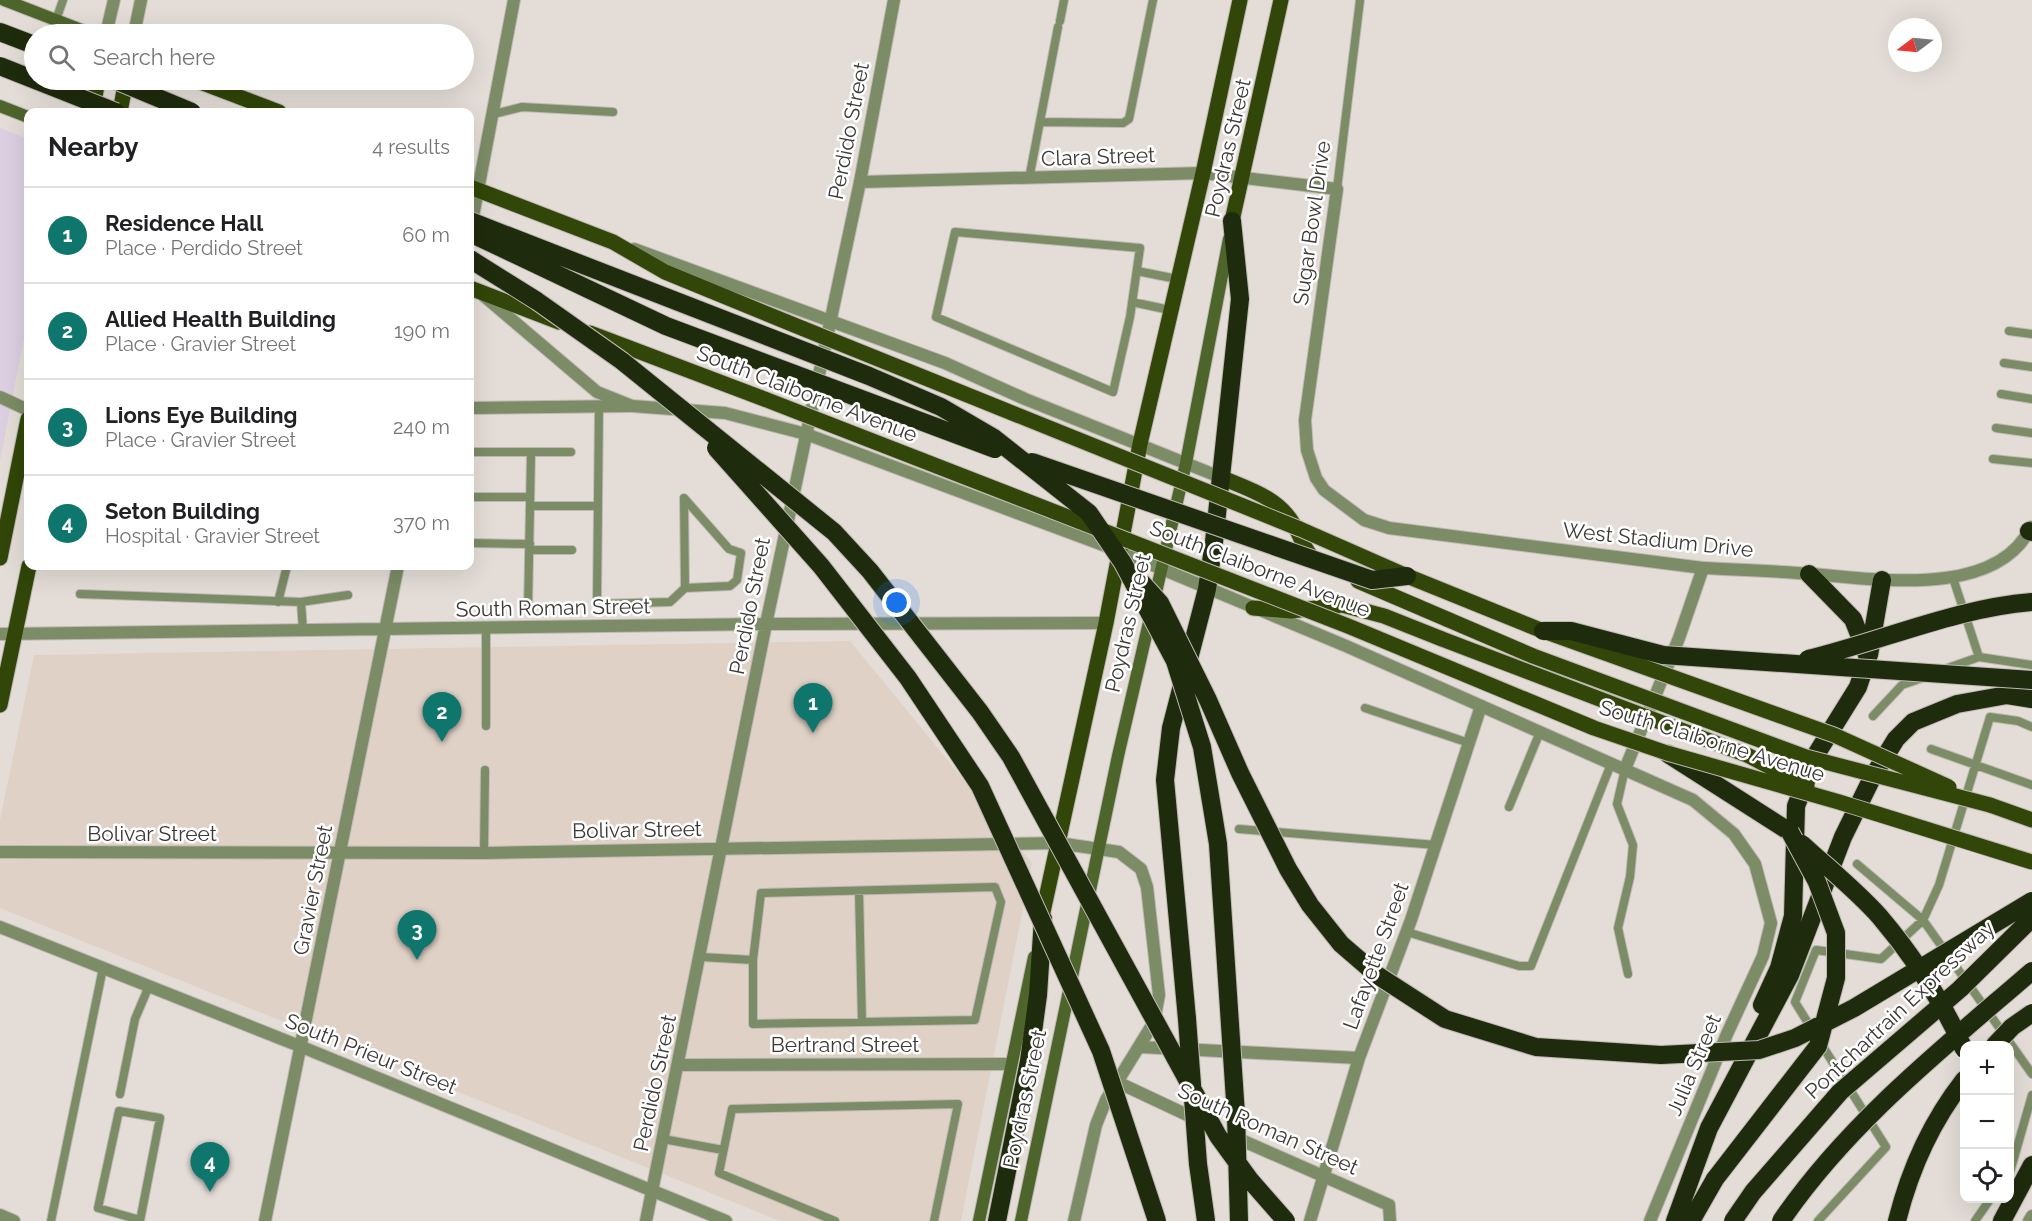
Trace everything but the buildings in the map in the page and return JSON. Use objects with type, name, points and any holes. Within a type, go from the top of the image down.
[{"type":"highway","points":[[0,32],[24,41]]},
{"type":"highway","points":[[0,66],[24,76]]},
{"type":"highway","points":[[61,90],[106,108]]},
{"type":"highway","points":[[139,90],[182,108]]},
{"type":"highway","points":[[1206,1221],[1198,1164],[1165,780],[1171,728],[1207,589],[1240,300],[1232,221]]},
{"type":"highway","points":[[474,223],[869,376],[941,407],[994,438],[1089,513],[1121,557],[1160,603],[1208,700],[1240,773],[1288,869],[1310,905],[1341,944],[1368,968],[1445,1019],[1536,1047],[1661,1055],[1759,1050],[1795,1038],[1854,1008],[2032,902]]},
{"type":"highway","points":[[474,236],[666,326],[924,423],[1372,580],[1407,576]]},
{"type":"highway","points":[[474,262],[537,301],[622,361],[834,532],[870,571],[980,712],[1011,757],[1218,1136],[1250,1180],[1286,1221]]},
{"type":"highway","points":[[680,408],[821,566],[908,678],[980,786],[1101,1051],[1157,1221]]},
{"type":"highway","points":[[1121,557],[1175,661],[1202,747],[1218,844],[1236,1115],[1239,1221]]},
{"type":"highway","points":[[1809,574],[1853,619],[1868,657]]},
{"type":"highway","points":[[1735,1080],[1750,1030],[1779,968],[1793,916],[1796,806],[1817,753],[1858,687],[1868,657],[1882,580]]},
{"type":"highway","points":[[1767,664],[1807,659],[2001,604],[2032,602]]},
{"type":"highway","points":[[1543,631],[1571,631],[1663,656],[2032,680]]},
{"type":"highway","points":[[1675,1221],[1709,1128],[1790,975],[1843,837],[1872,778],[1896,740],[1913,722],[1957,704],[2007,695],[2032,699]]},
{"type":"highway","points":[[1667,753],[1790,832],[1878,916],[1899,941],[1946,1010],[1961,1041]]},
{"type":"highway","points":[[1691,1221],[1715,1179],[1818,1046],[1836,978],[1836,933],[1817,882],[1790,832]]},
{"type":"highway","points":[[997,1221],[1029,1061],[1038,995],[1043,912]]},
{"type":"highway","name":"Pontchartrain Expressway","points":[[1733,1221],[1753,1192],[1840,1092],[1960,989],[2032,918]]},
{"type":"highway","points":[[1781,1221],[1836,1150],[1880,1106],[2032,971]]},
{"type":"highway","points":[[1999,1041],[2012,1027],[2032,1013]]},
{"type":"highway","points":[[1897,1221],[1905,1190],[1927,1133],[1960,1087]]},
{"type":"highway","points":[[2000,1221],[2032,1165]]},
{"type":"highway","points":[[1998,1203],[2000,1221]]},
{"type":"main road","points":[[4,0],[64,24]]},
{"type":"main road","name":"Poydras Street","points":[[979,1221],[1043,912],[1121,557],[1140,444],[1203,173],[1239,0]]},
{"type":"main road","name":"Poydras Street","points":[[1021,1221],[1098,848],[1186,463],[1232,221],[1281,0]]},
{"type":"main road","points":[[93,108],[96,90]]},
{"type":"main road","points":[[121,108],[124,90]]},
{"type":"main road","points":[[221,90],[268,108]]},
{"type":"main road","points":[[0,106],[24,115]]},
{"type":"main road","name":"South Claiborne Avenue","points":[[474,189],[613,242],[665,272],[1300,529],[1407,576],[1543,631],[1834,735],[1990,805],[2032,820]]},
{"type":"main road","name":"South Claiborne Avenue","points":[[475,290],[767,400],[1348,626],[1594,728],[1667,753],[1839,802],[2032,862]]},
{"type":"main road","points":[[0,558],[24,439]]},
{"type":"main road","points":[[1220,477],[1281,506],[1295,526],[1303,550],[1316,562],[1449,621],[1533,656],[1806,757],[1990,805]]},
{"type":"main road","points":[[0,705],[7,635],[28,570]]},
{"type":"main road","points":[[1253,608],[1291,611],[1342,605],[1384,616],[1747,755],[1839,802]]},
{"type":"street","points":[[136,24],[141,0]]},
{"type":"street","points":[[474,189],[494,114],[514,0]]},
{"type":"street","name":"Perdido Street","points":[[646,1221],[723,848],[766,624],[860,182],[894,0]]},
{"type":"street","points":[[108,24],[112,1]]},
{"type":"street","name":"Clara Street","points":[[860,182],[1203,173],[1337,189]]},
{"type":"street","name":"Sugar Bowl Drive","points":[[1307,450],[1305,420],[1337,189]]},
{"type":"street","name":"South Claiborne Avenue","points":[[613,242],[945,363],[1025,399],[1220,477]]},
{"type":"street","name":"South Claiborne Avenue","points":[[475,290],[597,392],[632,406],[725,413],[806,434],[1207,589],[1693,800],[1734,834],[1755,864],[1771,923]]},
{"type":"street","points":[[0,397],[24,408]]},
{"type":"street","points":[[474,408],[632,406]]},
{"type":"street","name":"West Stadium Drive","points":[[1307,450],[1316,478],[1324,490],[1364,520],[1389,528],[1703,568],[1882,580],[1953,578],[1977,572],[1999,560],[2031,529]]},
{"type":"street","points":[[1625,770],[1679,639],[1703,568]]},
{"type":"street","name":"Gravier Street","points":[[265,1221],[397,570]]},
{"type":"street","name":"South Roman Street","points":[[7,635],[766,624],[1106,623]]},
{"type":"street","name":"Lafayette Street","points":[[1310,1221],[1359,1058],[1407,932],[1481,706]]},
{"type":"street","name":"Bolivar Street","points":[[0,852],[339,855],[1059,843],[1098,848],[1119,852],[1141,869],[1147,887],[1159,995],[1154,1022],[1140,1047]]},
{"type":"street","name":"Julia Street","points":[[1650,1221],[1727,1034],[1763,956],[1771,923]]},
{"type":"street","name":"South Prieur Street","points":[[0,927],[302,1047],[726,1221]]},
{"type":"street","points":[[1074,1221],[1096,1125],[1106,1100],[1140,1047],[1359,1058]]},
{"type":"street","name":"Bertrand Street","points":[[679,1065],[1011,1064]]},
{"type":"street","name":"South Roman Street","points":[[1117,1082],[1389,1204],[1390,1221]]},
{"type":"street","points":[[0,1215],[14,1221]]},
{"type":"street","points":[[2029,1221],[2032,1216]]},
{"type":"lane","points":[[56,21],[63,0]]},
{"type":"lane","points":[[1029,179],[1064,0]]},
{"type":"lane","points":[[1041,122],[1123,123],[1129,119],[1154,0]]},
{"type":"lane","name":"Sugar Bowl Drive","points":[[1337,189],[1360,0]]},
{"type":"lane","points":[[494,114],[522,107],[613,112]]},
{"type":"lane","points":[[955,232],[1140,248],[1132,302],[1113,392],[936,317],[955,232]]},
{"type":"lane","points":[[1137,271],[1177,279]]},
{"type":"lane","points":[[1132,302],[1170,310]]},
{"type":"lane","points":[[2009,331],[2032,334]]},
{"type":"lane","points":[[2004,363],[2032,368]]},
{"type":"lane","points":[[2001,394],[2032,399]]},
{"type":"lane","points":[[599,406],[597,604],[670,602],[685,588],[730,586],[737,580],[741,553],[729,549],[684,498],[685,588]]},
{"type":"lane","points":[[1996,428],[2032,433]]},
{"type":"lane","points":[[474,452],[571,452]]},
{"type":"lane","points":[[528,609],[531,452]]},
{"type":"lane","points":[[1993,459],[2032,463]]},
{"type":"lane","points":[[474,497],[598,506]]},
{"type":"lane","points":[[474,543],[572,550]]},
{"type":"lane","points":[[278,602],[286,570]]},
{"type":"lane","points":[[1953,578],[1979,657]]},
{"type":"lane","points":[[80,594],[278,602],[301,602],[348,595]]},
{"type":"lane","points":[[301,602],[303,631]]},
{"type":"lane","points":[[486,628],[486,726]]},
{"type":"lane","points":[[1873,716],[1902,685],[1979,657],[2032,665]]},
{"type":"lane","points":[[1365,708],[1469,743]]},
{"type":"lane","points":[[1818,1221],[1886,1147],[1795,1002],[1816,950],[1881,959],[1923,920],[1939,885],[1990,717],[2018,721],[2032,727]]},
{"type":"lane","points":[[1509,807],[1540,732]]},
{"type":"lane","points":[[1931,749],[2032,785]]},
{"type":"lane","points":[[1407,932],[1519,966],[1531,966],[1611,764]]},
{"type":"lane","points":[[484,853],[485,770]]},
{"type":"lane","points":[[1625,770],[1617,804],[1633,845],[1630,877],[1618,928],[1628,974]]},
{"type":"lane","points":[[1239,829],[1436,845]]},
{"type":"lane","points":[[1857,864],[1923,920],[2032,1074]]},
{"type":"lane","points":[[995,887],[1001,902],[975,1020],[753,1024],[753,960],[761,893],[859,891],[995,887]]},
{"type":"lane","points":[[859,891],[862,1022]]},
{"type":"lane","points":[[701,957],[753,960]]},
{"type":"lane","points":[[51,1221],[103,968]]},
{"type":"lane","points":[[120,1094],[135,1019],[148,986]]},
{"type":"lane","points":[[2014,1159],[2032,1095]]},
{"type":"lane","points":[[835,1221],[719,1173],[732,1109],[958,1104],[934,1221]]},
{"type":"lane","points":[[119,1111],[160,1118],[140,1220],[98,1208],[119,1111]]},
{"type":"lane","points":[[663,1138],[723,1150]]},
{"type":"lane","points":[[1975,1221],[1988,1203]]},
{"type":"shaded area","points":[[0,128],[24,137],[24,338],[0,461]]},
{"type":"shaded area","points":[[850,641],[1032,863],[961,1221],[780,1221],[0,908],[0,820],[34,655]]},
{"type":"place","name":"Residence Hall","points":[[813,733]]},
{"type":"place","name":"Allied Health Building","points":[[442,742]]},
{"type":"place","name":"Lions Eye Building","points":[[417,960]]},
{"type":"place","name":"Seton Building","points":[[210,1192]]}]
